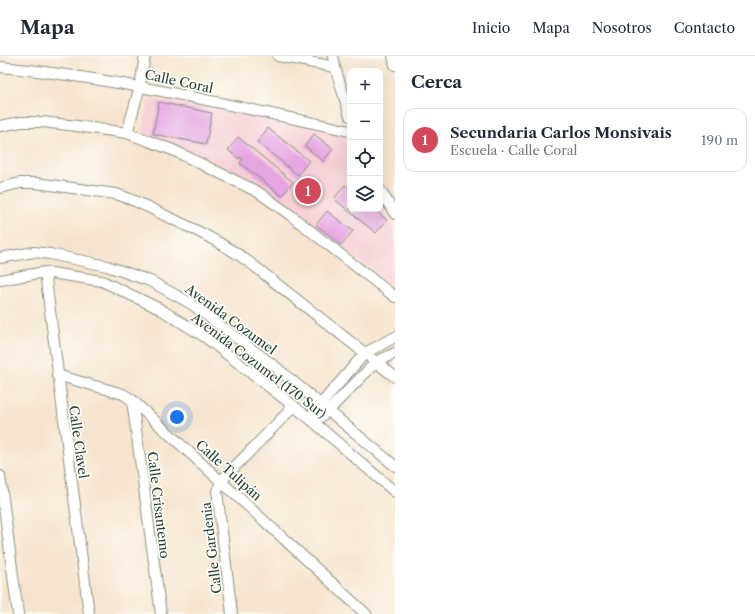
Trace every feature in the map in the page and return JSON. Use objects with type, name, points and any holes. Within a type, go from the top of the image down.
[{"type":"street","points":[[128,133],[140,86],[145,56]]},
{"type":"street","points":[[278,56],[335,67]]},
{"type":"street","points":[[333,56],[347,106]]},
{"type":"street","points":[[392,56],[395,65]]},
{"type":"street","name":"Calle Coral","points":[[0,67],[43,71],[140,86],[347,130]]},
{"type":"street","points":[[0,126],[21,122],[42,122],[128,133],[173,150],[258,192],[289,214],[395,297]]},
{"type":"street","points":[[0,188],[20,183],[36,183],[116,194],[129,198],[228,247],[395,377]]},
{"type":"street","points":[[383,195],[395,214]]},
{"type":"street","name":"Avenida Cozumel","points":[[0,258],[34,252],[50,254],[107,266],[150,281],[190,303],[265,359],[395,466]]},
{"type":"street","name":"Avenida Cozumel (170 Sur)","points":[[0,280],[45,272],[102,281],[160,309],[205,337],[312,420],[395,492]]},
{"type":"street","name":"Calle Clavel","points":[[45,272],[89,614]]},
{"type":"street","points":[[312,420],[319,404],[366,353],[395,337]]},
{"type":"street","points":[[312,420],[328,411],[376,362],[395,353]]},
{"type":"street","points":[[253,375],[265,359]]},
{"type":"street","name":"Calle Tulipán","points":[[57,374],[123,394],[132,400],[222,480],[366,614]]},
{"type":"street","name":"Calle Crisantemo","points":[[132,400],[160,614]]},
{"type":"street","points":[[222,480],[294,406]]},
{"type":"street","points":[[345,448],[359,436]]},
{"type":"street","points":[[0,476],[18,614]]},
{"type":"street","name":"Calle Gardenia","points":[[222,480],[217,491],[232,614]]},
{"type":"shaded area","points":[[155,98],[346,134],[347,212],[383,212],[383,210],[395,231],[395,289],[293,209],[243,177],[200,156],[143,134],[148,99]]},
{"type":"building","points":[[159,102],[212,113],[206,144],[153,134]]},
{"type":"building","points":[[268,128],[309,161],[298,175],[257,142]]},
{"type":"building","points":[[314,134],[333,149],[323,161],[305,146]]},
{"type":"building","points":[[238,137],[293,182],[282,196],[240,163],[243,159],[240,157],[239,159],[228,150]]},
{"type":"building","points":[[345,185],[347,187],[347,210],[334,199]]},
{"type":"building","points":[[327,211],[353,231],[341,245],[316,225]]},
{"type":"building","points":[[350,212],[378,212],[387,220],[376,233]]},
{"type":"place","name":"Secundaria Carlos Monsivais","points":[[308,191]]}]
